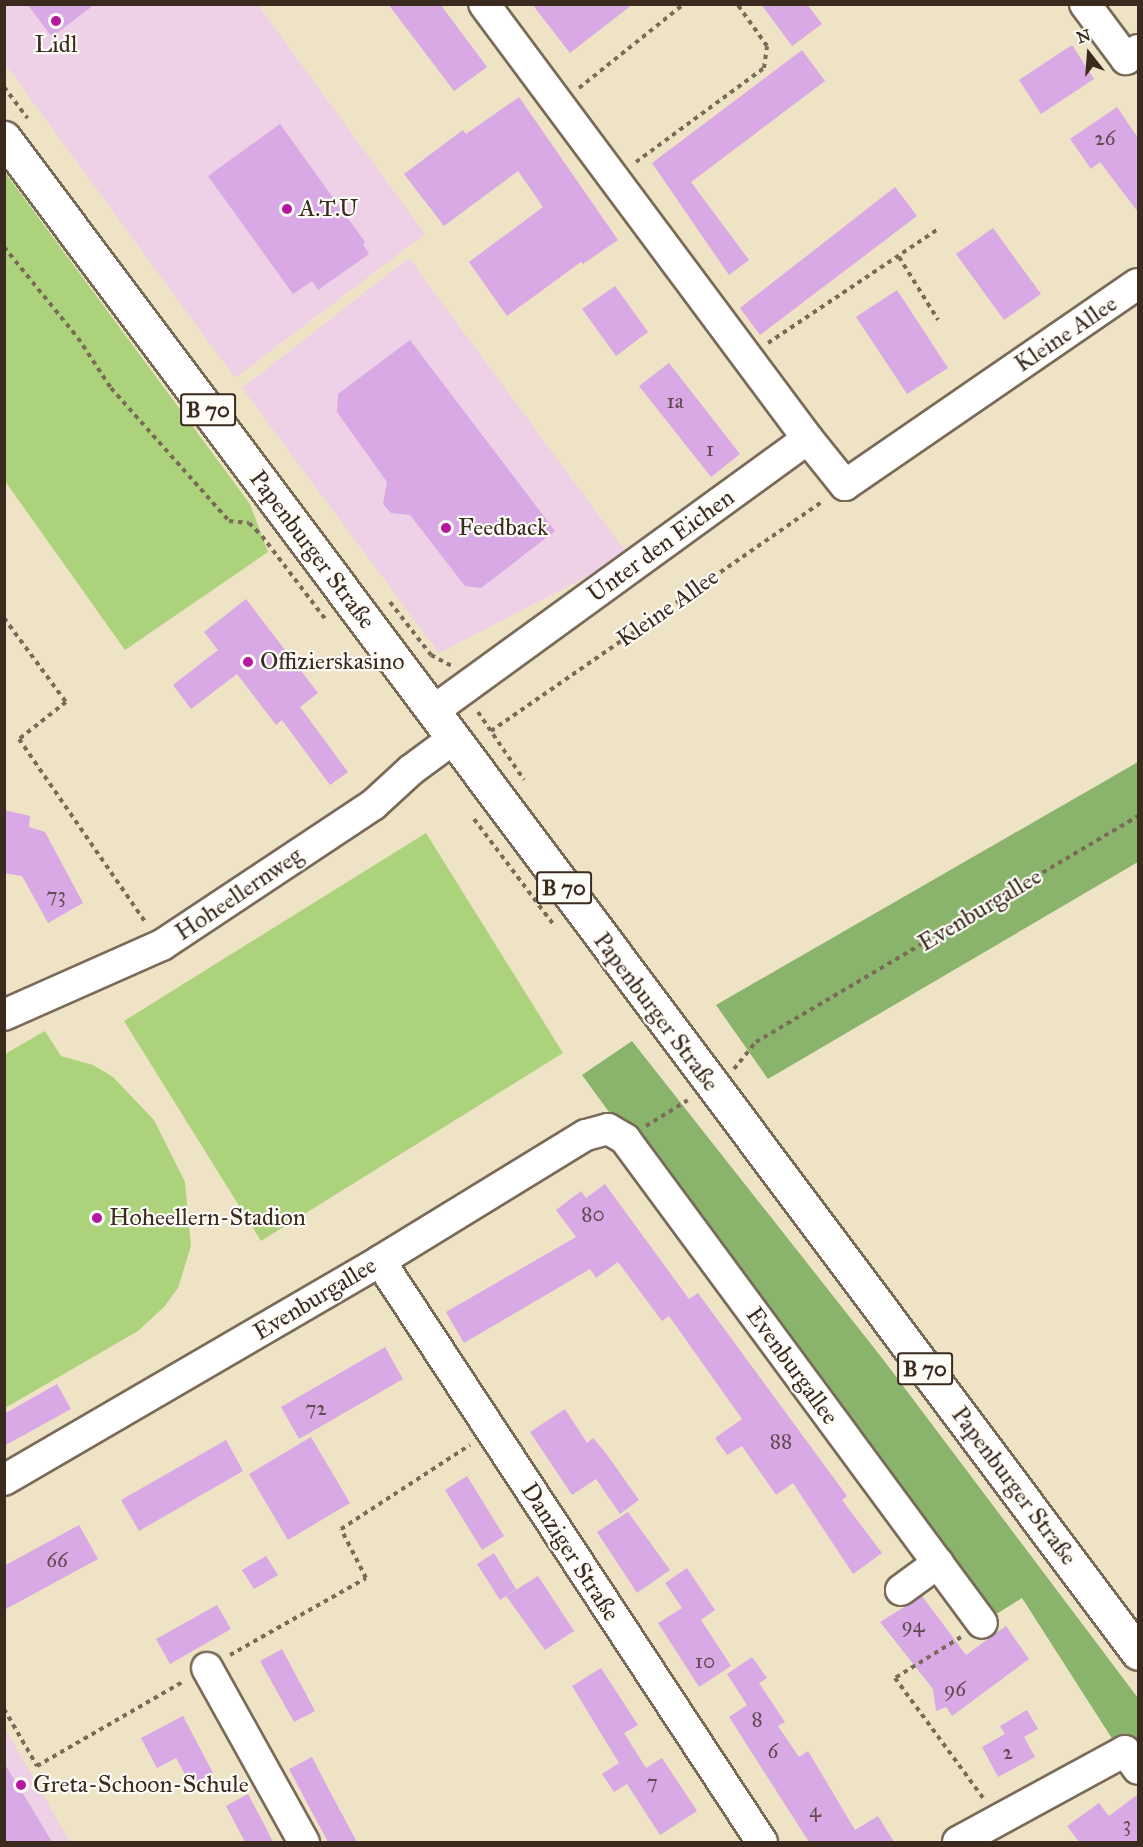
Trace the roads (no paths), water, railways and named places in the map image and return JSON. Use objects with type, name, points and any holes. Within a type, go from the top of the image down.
[{"type":"main road","name":"Papenburger Straße","points":[[4,138],[1138,1653]]},
{"type":"street","points":[[484,4],[808,439]]},
{"type":"street","points":[[1085,4],[1132,55]]},
{"type":"street","name":"Kleine Allee","points":[[808,439],[845,485],[1138,284]]},
{"type":"street","name":"Unter den Eichen","points":[[433,711],[808,439]]},
{"type":"street","name":"Hoheellernweg","points":[[4,1015],[162,945],[373,805],[411,770],[453,739]]},
{"type":"street","name":"Evenburgallee","points":[[4,1480],[380,1261],[586,1135],[608,1129],[625,1139],[982,1623]]},
{"type":"street","name":"Danziger Straße","points":[[380,1261],[762,1842]]},
{"type":"street","points":[[901,1590],[938,1563]]},
{"type":"street","points":[[207,1668],[304,1842]]},
{"type":"street","points":[[958,1842],[1125,1751],[1138,1769]]},
{"type":"place","name":"Lidl","points":[[56,21]]},
{"type":"place","name":"A.T.U","points":[[287,209]]},
{"type":"place","name":"Feedback","points":[[446,528]]},
{"type":"place","name":"Offizierskasino","points":[[248,662]]},
{"type":"place","name":"Hoheellern-Stadion","points":[[97,1218]]},
{"type":"place","name":"Greta-Schoon-Schule","points":[[21,1785]]}]
